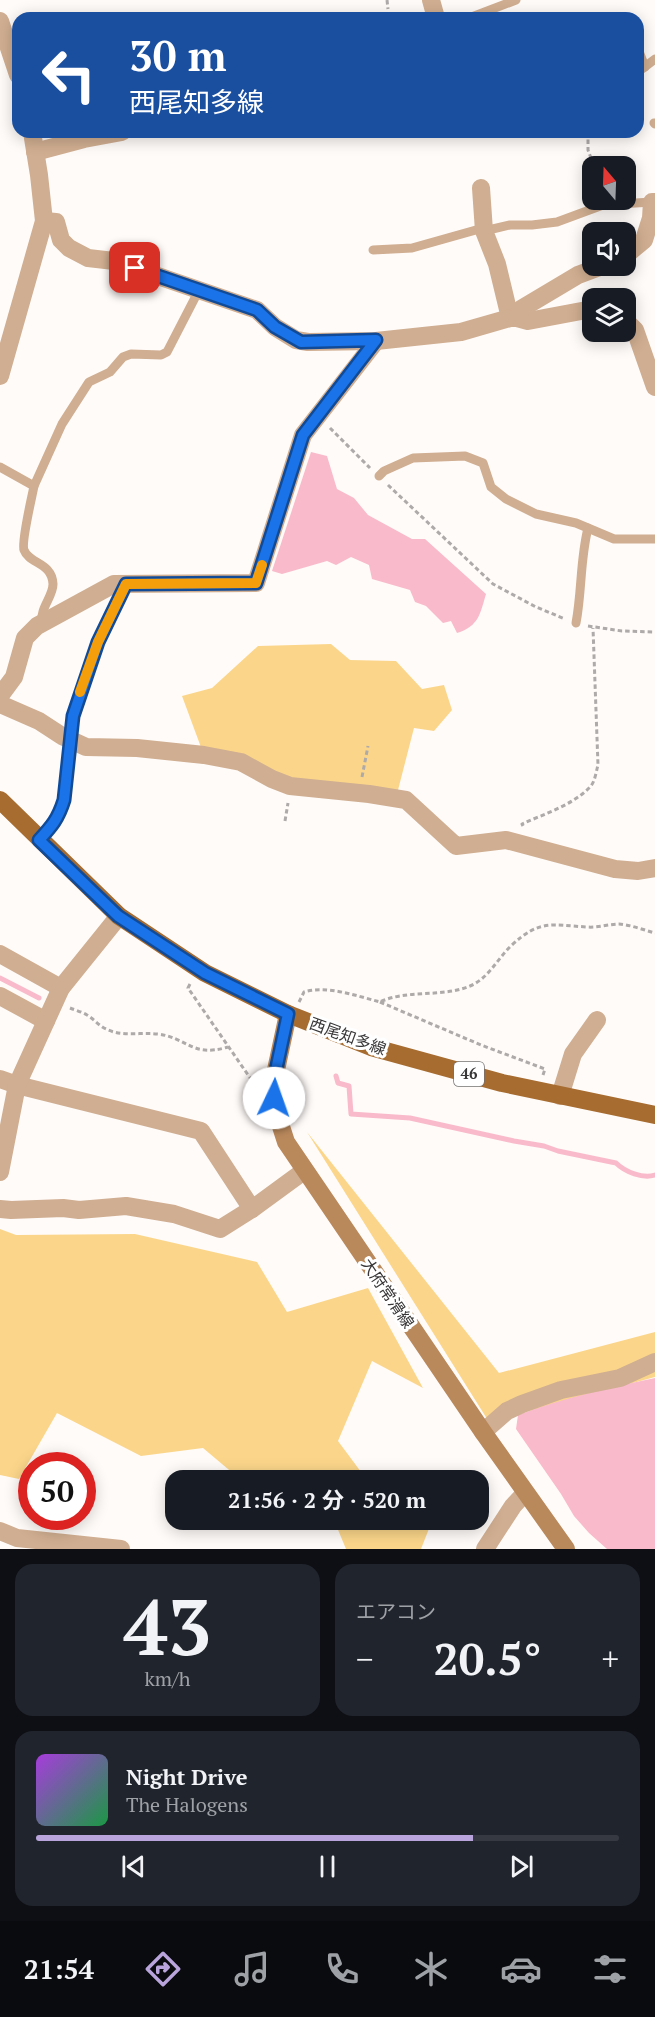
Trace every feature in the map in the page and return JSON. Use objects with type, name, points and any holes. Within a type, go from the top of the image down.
[{"type":"main road","name":"西尾知多線","points":[[0,800],[118,916],[205,973],[291,1015],[371,1047],[502,1083],[560,1096],[653,1112]]},
{"type":"main road","name":"大府常滑線","points":[[291,1015],[273,1084],[276,1112],[286,1142],[483,1432],[566,1549]]},
{"type":"street","points":[[0,21],[12,57]]},
{"type":"street","points":[[0,374],[44,221],[33,138]]},
{"type":"street","points":[[35,152],[89,138]]},
{"type":"street","points":[[481,188],[484,230],[514,318]]},
{"type":"street","points":[[636,247],[644,240],[654,202]]},
{"type":"street","points":[[44,221],[56,222],[61,240],[69,248],[88,258],[114,261],[257,310],[275,327],[301,342],[376,340],[461,332],[514,318],[528,321],[582,311]]},
{"type":"street","points":[[514,318],[521,309],[582,274]]},
{"type":"street","points":[[636,335],[655,387]]},
{"type":"street","points":[[0,696],[14,676],[25,638],[40,625],[114,584],[256,583],[303,435],[376,340]]},
{"type":"street","points":[[0,704],[39,721],[86,747],[137,748],[204,755],[241,762],[290,786],[406,800],[456,846],[506,840],[615,870],[638,871],[655,868]]},
{"type":"street","points":[[1,1163],[9,1082],[54,1004],[118,916]]},
{"type":"street","points":[[0,954],[54,1004]]},
{"type":"street","points":[[0,996],[54,1004]]},
{"type":"street","points":[[560,1096],[573,1054],[597,1020]]},
{"type":"street","points":[[9,1082],[201,1131],[252,1209]]},
{"type":"street","points":[[0,1209],[79,1210],[126,1206],[174,1214],[220,1229],[304,1171]]},
{"type":"street","points":[[483,1432],[507,1410],[561,1390],[620,1378],[655,1362]]},
{"type":"street","points":[[485,1549],[525,1492]]},
{"type":"street","points":[[0,1531],[17,1538],[121,1549]]},
{"type":"lane","points":[[485,12],[516,0]]},
{"type":"lane","points":[[373,250],[412,248],[510,225],[557,222],[603,205],[654,202]]},
{"type":"lane","points":[[42,595],[34,623],[40,625],[41,616],[53,585],[46,567],[27,555],[23,545],[34,486],[62,424],[89,382],[110,372],[123,357],[131,354],[161,355],[167,352],[199,290]]},
{"type":"lane","points":[[379,476],[384,471],[413,458],[465,456],[483,463],[491,487],[506,499],[536,514],[576,523],[614,539],[655,539]]},
{"type":"lane","points":[[0,467],[34,486]]},
{"type":"lane","points":[[576,623],[581,599],[582,550],[588,528]]},
{"type":"lane","points":[[39,840],[60,813],[64,800],[73,716],[80,690],[98,642],[126,584]]},
{"type":"path","points":[[387,0],[388,9]]},
{"type":"path","points":[[588,138],[590,156]]},
{"type":"path","points":[[318,417],[493,584],[537,607],[576,623],[593,628],[655,632]]},
{"type":"path","points":[[521,844],[524,836],[522,824],[577,797],[594,782],[598,765],[593,628]]},
{"type":"path","points":[[359,793],[368,746]]},
{"type":"path","points":[[380,1002],[390,997],[470,986],[491,970],[503,953],[525,933],[539,926],[552,924],[589,928],[619,924],[655,933]]},
{"type":"path","points":[[192,980],[188,988],[261,1094]]},
{"type":"path","points":[[291,1015],[304,992],[311,990],[348,993],[380,1002],[481,1045],[545,1069],[538,1091]]},
{"type":"path","points":[[54,1004],[87,1015],[105,1029],[117,1033],[167,1036],[198,1050],[216,1051],[228,1047]]},
{"type":"shaded area","points":[[311,452],[327,456],[337,489],[354,498],[368,515],[412,539],[425,539],[486,594],[478,618],[470,627],[457,633],[451,621],[443,623],[426,606],[415,602],[410,590],[372,579],[369,565],[351,557],[336,565],[327,561],[282,574],[272,571]]},
{"type":"shaded area","points":[[331,644],[350,660],[396,661],[422,689],[444,685],[452,710],[434,731],[414,728],[397,794],[300,794],[202,750],[182,696],[212,688],[258,646]]},
{"type":"shaded area","points":[[307,1132],[499,1373],[655,1332],[655,1377],[489,1422]]},
{"type":"shaded area","points":[[0,1229],[16,1235],[135,1234],[257,1262],[287,1312],[368,1288],[423,1388],[372,1361],[338,1441],[360,1470],[229,1470],[203,1448],[141,1456],[57,1413],[35,1452],[18,1452],[18,1479],[0,1475]]},
{"type":"shaded area","points":[[655,1378],[655,1549],[607,1549],[574,1516],[516,1429],[518,1415],[569,1398]]},
{"type":"shaded area","points":[[338,1530],[428,1530],[421,1549],[346,1549]]},
{"type":"waterway","points":[[0,978],[39,998]]},
{"type":"waterway","points":[[336,1076],[338,1083],[349,1086],[351,1114],[410,1118],[616,1163],[629,1172],[640,1175],[655,1175]]},
{"type":"slow traffic","points":[[80,692],[98,642],[126,584],[256,583],[262,565]]},
{"type":"route","points":[[135,268],[257,310],[275,327],[301,342],[376,340],[303,435],[256,583],[126,584],[98,642],[80,690],[73,716],[64,800],[60,813],[39,840],[118,916],[205,973],[288,1014],[273,1084],[274,1098]]}]
